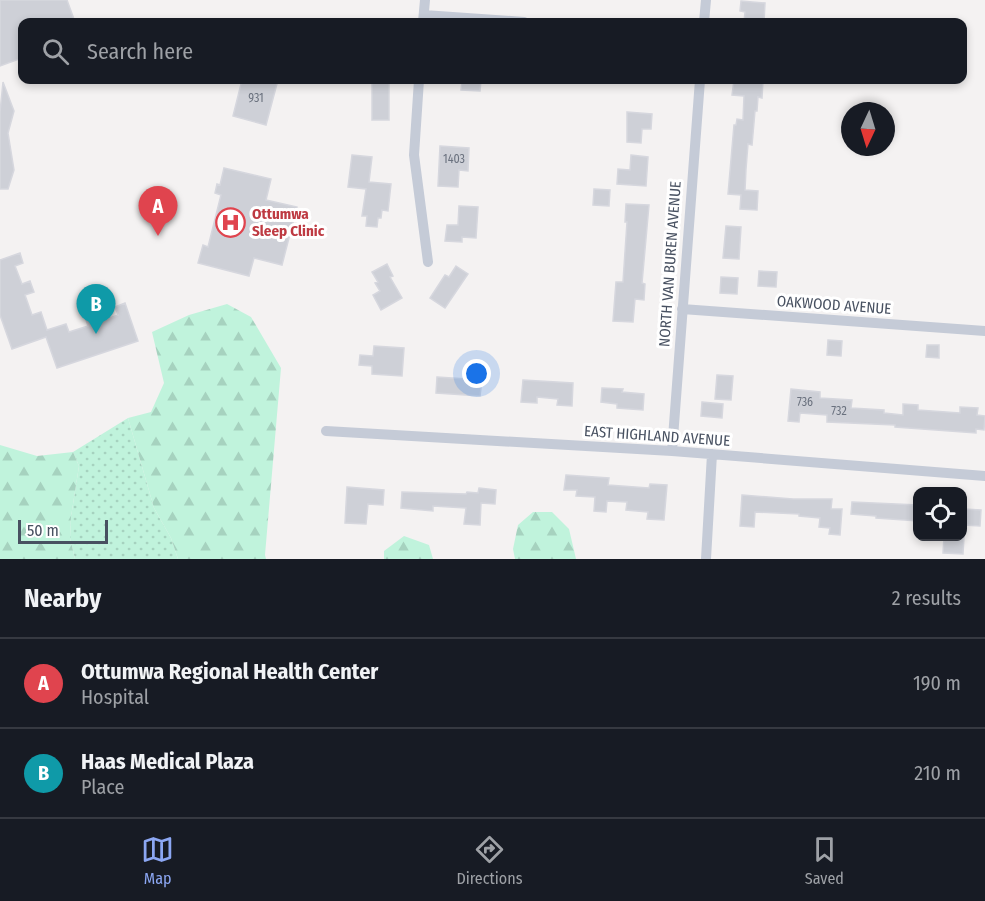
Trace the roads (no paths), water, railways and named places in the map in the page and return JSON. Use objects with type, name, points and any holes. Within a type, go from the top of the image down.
[{"type":"street","points":[[424,18],[425,0]]},
{"type":"street","points":[[704,18],[706,0]]},
{"type":"street","points":[[419,84],[414,155],[428,262]]},
{"type":"street","name":"NORTH VAN BUREN AVENUE","points":[[672,450],[699,84]]},
{"type":"street","name":"OAKWOOD AVENUE","points":[[681,309],[985,331]]},
{"type":"street","name":"EAST HIGHLAND AVENUE","points":[[326,431],[672,450],[985,476]]},
{"type":"street","points":[[706,559],[712,454]]},
{"type":"place","name":"Ottumwa Sleep Clinic","points":[[231,223]]},
{"type":"place","name":"Ottumwa Regional Health Center","points":[[158,236]]},
{"type":"place","name":"Haas Medical Plaza","points":[[96,334]]}]
